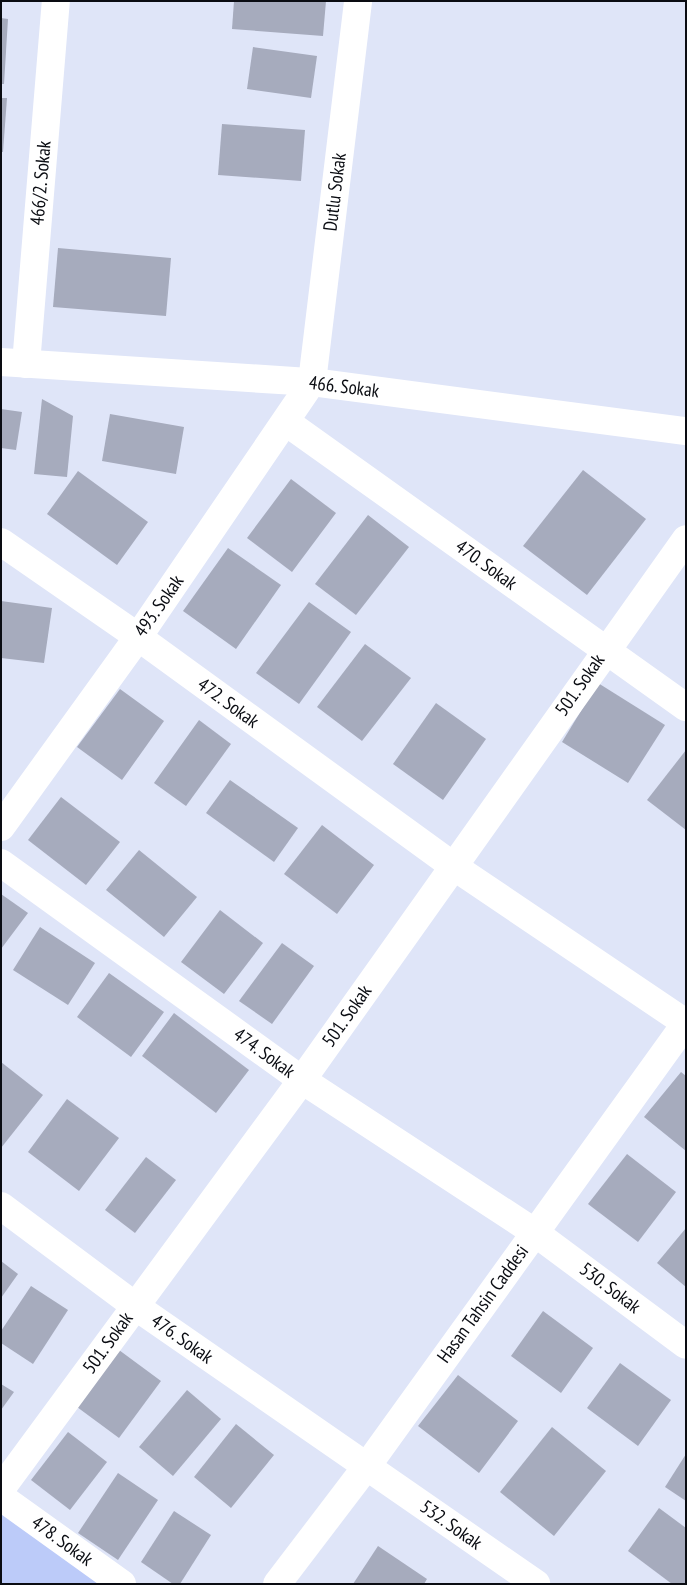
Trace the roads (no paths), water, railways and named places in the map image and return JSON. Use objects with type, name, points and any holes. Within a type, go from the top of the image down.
[{"type":"street","name":"466/2. Sokak","points":[[14,363],[56,1]]},
{"type":"street","name":"Dutlu Sokak","points":[[312,382],[358,1]]},
{"type":"street","name":"466. Sokak","points":[[14,363],[312,382],[686,431]]},
{"type":"street","name":"493. Sokak","points":[[1,827],[138,637],[312,382]]},
{"type":"street","name":"470. Sokak","points":[[286,422],[604,651],[686,707]]},
{"type":"street","name":"501. Sokak","points":[[1,1489],[302,1080],[604,651],[686,538]]},
{"type":"street","name":"472. Sokak","points":[[1,542],[138,637],[454,866],[686,1023]]},
{"type":"street","name":"474. Sokak","points":[[1,862],[302,1080],[534,1232]]},
{"type":"street","name":"Hasan Tahsin Caddesi","points":[[278,1584],[367,1466],[686,1023]]},
{"type":"street","name":"476. Sokak","points":[[1,1206],[135,1306],[367,1466]]},
{"type":"street","name":"530. Sokak","points":[[534,1232],[686,1345]]},
{"type":"street","name":"532. Sokak","points":[[367,1466],[536,1584]]},
{"type":"street","name":"478. Sokak","points":[[1,1497],[122,1584]]}]
